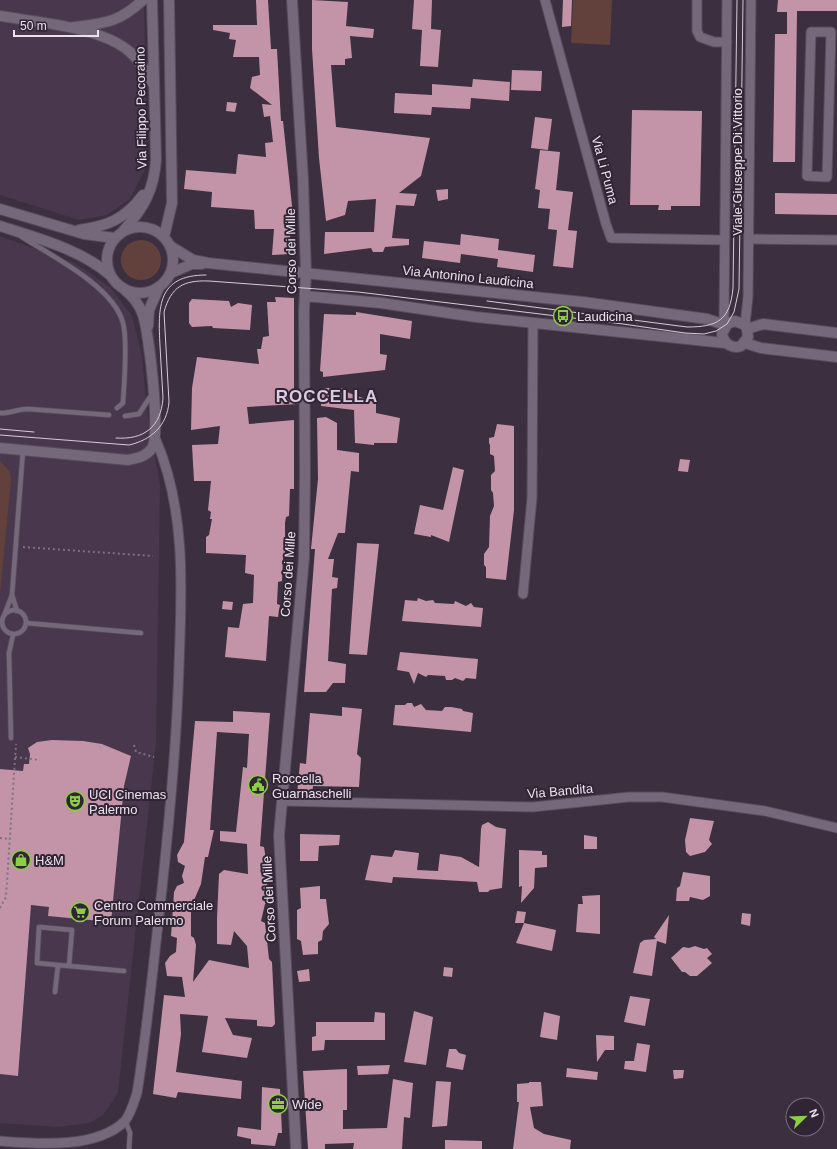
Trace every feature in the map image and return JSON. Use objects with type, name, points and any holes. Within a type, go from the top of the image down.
[{"type":"street","points":[[72,27],[109,22],[132,10],[143,0]]},
{"type":"street","name":"Via Filippo Pecoraino","points":[[124,230],[138,215],[154,180],[155,172],[152,0]]},
{"type":"street","points":[[169,0],[172,196],[167,241],[173,255],[171,273]]},
{"type":"street","name":"Corso dei Mille","points":[[292,0],[303,178],[306,272],[304,558],[279,835],[296,1149]]},
{"type":"street","name":"Via Li Puma","points":[[545,0],[611,238],[724,240]]},
{"type":"street","points":[[697,0],[697,31],[700,37],[714,42],[727,42]]},
{"type":"street","name":"Viale Giuseppe Di Vittorio","points":[[726,325],[724,318],[724,240],[728,0]]},
{"type":"street","name":"Viale Giuseppe Di Vittorio","points":[[746,327],[749,239],[751,0]]},
{"type":"street","points":[[0,16],[72,27],[106,39],[129,51],[144,67],[154,86]]},
{"type":"street","points":[[811,32],[834,32],[828,177],[807,176],[811,32]]},
{"type":"street","points":[[71,231],[93,228],[112,222],[132,210],[143,195],[155,172]]},
{"type":"street","points":[[0,208],[71,231],[114,238]]},
{"type":"street","points":[[0,226],[82,256],[98,265],[110,275]]},
{"type":"street","points":[[147,332],[136,300],[116,284],[110,275],[106,263],[107,249],[114,238],[124,230],[134,226],[145,226],[156,230],[167,241],[193,260],[208,263]]},
{"type":"street","points":[[749,239],[837,240]]},
{"type":"street","points":[[0,1141],[58,1145],[77,1144],[96,1140],[113,1131],[125,1120],[137,1093],[170,816],[177,731],[181,633],[180,545],[170,480],[156,440],[147,332],[149,310],[159,287],[171,273],[192,264],[208,263]]},
{"type":"street","name":"Via Antonino Laudicina","points":[[208,263],[583,302],[705,319],[726,325]]},
{"type":"street","points":[[125,290],[143,293],[159,287]]},
{"type":"street","points":[[305,296],[381,303],[532,323],[726,343],[734,347],[745,343],[760,348],[837,357]]},
{"type":"street","points":[[726,343],[722,334],[726,325],[735,321],[746,327],[763,324],[837,333]]},
{"type":"street","points":[[523,594],[532,498],[532,323]]},
{"type":"street","points":[[745,343],[748,338],[746,327]]},
{"type":"street","points":[[0,448],[128,460],[146,455],[156,440]]},
{"type":"street","name":"Via Bandita","points":[[282,801],[534,807],[629,797],[662,797],[765,811],[837,828]]},
{"type":"lane","points":[[11,229],[89,280],[103,292],[117,310],[123,323],[124,337],[123,403],[117,408]]},
{"type":"lane","points":[[125,416],[139,414],[153,392]]},
{"type":"lane","points":[[0,413],[6,413],[16,409],[28,409],[109,415]]},
{"type":"lane","points":[[0,635],[3,630],[1,620],[12,595],[23,450]]},
{"type":"lane","points":[[3,630],[13,635],[20,633],[26,623],[24,616],[17,610],[12,595]]},
{"type":"lane","points":[[5,613],[17,610]]},
{"type":"lane","points":[[26,623],[141,633]]},
{"type":"lane","points":[[11,738],[9,653],[13,635]]},
{"type":"lane","points":[[69,966],[72,930],[39,927],[37,963],[58,965],[69,966],[124,971]]},
{"type":"lane","points":[[55,992],[58,965]]},
{"type":"lane","points":[[125,1120],[130,1133],[129,1149]]},
{"type":"path","points":[[21,547],[153,556]]},
{"type":"path","points":[[0,908],[6,897],[16,744]]},
{"type":"path","points":[[134,745],[136,752],[154,757]]},
{"type":"path","points":[[15,757],[40,760]]},
{"type":"path","points":[[0,838],[10,839]]},
{"type":"shaded area","points":[[0,0],[144,0],[147,142],[146,167],[130,199],[107,215],[79,220],[0,195]]},
{"type":"shaded area","points":[[573,0],[612,0],[610,45],[571,43]]},
{"type":"shaded area","name":"Centro Commerciale Forum Palermo","points":[[0,236],[74,263],[110,287],[132,316],[142,356],[147,410],[160,485],[156,743],[118,1093],[103,1115],[89,1123],[59,1127],[0,1123]]},
{"type":"shaded area","points":[[137,240],[145,240],[152,243],[158,249],[161,260],[158,271],[152,277],[145,280],[137,280],[130,277],[124,271],[121,264],[121,256],[124,249],[130,243]]},
{"type":"shaded area","points":[[0,461],[10,472],[11,480],[0,594]]},
{"type":"building","points":[[256,0],[268,0],[271,49],[277,49],[281,121],[283,121],[293,215],[289,215],[291,254],[272,255],[274,229],[255,229],[254,210],[211,207],[212,192],[184,189],[186,170],[236,174],[238,154],[266,157],[265,143],[273,142],[270,116],[264,117],[262,104],[272,105],[250,88],[252,77],[260,75],[259,57],[233,57],[236,40],[229,39],[230,33],[213,30],[213,25],[257,25]]},
{"type":"building","points":[[312,0],[348,2],[346,26],[374,29],[373,38],[350,36],[352,58],[345,59],[345,65],[331,65],[336,127],[430,138],[421,176],[399,193],[417,194],[414,206],[396,205],[392,238],[409,239],[409,245],[385,247],[383,252],[373,252],[371,248],[324,254],[325,232],[374,232],[376,199],[348,201],[345,215],[326,221],[319,158],[312,49]]},
{"type":"building","points":[[414,0],[432,0],[431,29],[441,30],[438,67],[420,66],[422,30],[412,29]]},
{"type":"building","points":[[563,0],[572,0],[571,26],[562,27]]},
{"type":"building","points":[[778,0],[837,0],[837,11],[797,11],[795,162],[773,162],[775,34],[787,34],[787,12],[777,12]]},
{"type":"building","points":[[512,70],[542,71],[541,91],[511,90]]},
{"type":"building","points":[[473,79],[510,82],[509,101],[471,98],[470,109],[432,107],[431,115],[394,113],[395,93],[432,95],[432,84],[472,87]]},
{"type":"building","points":[[227,102],[237,103],[235,112],[226,111]]},
{"type":"building","points":[[632,110],[702,111],[700,206],[671,206],[671,210],[658,210],[659,205],[630,205]]},
{"type":"building","points":[[535,117],[552,119],[548,150],[531,148]]},
{"type":"building","points":[[540,150],[560,152],[556,190],[573,192],[568,230],[577,231],[573,268],[553,266],[557,230],[548,229],[550,209],[538,208],[540,190],[535,189]]},
{"type":"building","points":[[448,189],[448,199],[438,201],[436,190]]},
{"type":"building","points":[[775,193],[837,194],[837,215],[775,214]]},
{"type":"building","points":[[461,234],[499,239],[498,250],[535,255],[533,272],[497,267],[498,259],[461,254],[460,263],[422,258],[424,241],[460,245]]},
{"type":"building","points":[[275,297],[294,298],[294,399],[298,401],[298,404],[247,407],[249,424],[294,420],[294,489],[290,489],[289,516],[286,517],[285,523],[285,558],[283,558],[282,581],[278,582],[277,604],[280,605],[278,617],[269,616],[266,661],[225,657],[228,627],[239,628],[243,604],[253,603],[254,575],[245,573],[246,555],[206,553],[206,537],[209,535],[212,519],[210,519],[211,512],[208,510],[211,481],[194,481],[192,445],[218,444],[220,426],[191,430],[192,388],[197,357],[259,364],[257,349],[261,349],[263,337],[269,336],[267,302],[276,302]]},
{"type":"building","points":[[192,299],[229,301],[231,307],[238,303],[252,305],[250,330],[213,328],[212,326],[192,327],[189,323],[189,303]]},
{"type":"building","points":[[356,312],[412,321],[410,339],[380,334],[380,354],[387,355],[385,370],[323,377],[323,372],[320,371],[324,314],[356,315]]},
{"type":"building","points":[[322,388],[344,388],[344,391],[376,403],[376,413],[400,418],[397,443],[374,443],[374,445],[355,443],[354,410],[321,406]]},
{"type":"building","points":[[326,417],[337,423],[337,450],[359,453],[359,472],[351,471],[345,533],[338,533],[328,559],[334,559],[332,577],[338,578],[337,588],[332,589],[328,661],[346,664],[345,683],[333,683],[326,692],[304,692],[315,549],[311,549],[318,479],[317,418]]},
{"type":"building","points":[[497,424],[514,426],[514,510],[506,580],[486,578],[486,567],[484,565],[484,554],[489,547],[490,516],[494,506],[493,493],[491,490],[491,475],[495,471],[494,456],[490,454],[489,438],[494,437]]},
{"type":"building","points":[[680,459],[690,460],[688,472],[678,471]]},
{"type":"building","points":[[453,467],[464,470],[449,542],[431,535],[431,537],[414,534],[420,505],[443,510]]},
{"type":"building","points":[[357,543],[379,544],[367,655],[349,654]]},
{"type":"building","points":[[418,598],[426,601],[433,600],[435,603],[454,604],[455,601],[466,606],[471,603],[474,607],[483,608],[481,627],[402,621],[405,600],[417,601]]},
{"type":"building","points":[[223,601],[233,602],[232,610],[222,609]]},
{"type":"building","points":[[400,652],[478,659],[476,679],[466,678],[463,681],[455,678],[452,680],[446,680],[445,676],[428,675],[426,677],[418,673],[414,684],[409,672],[397,670]]},
{"type":"building","points":[[407,703],[412,703],[414,707],[421,704],[426,710],[442,711],[445,707],[451,707],[473,713],[471,732],[393,725],[395,705],[405,705]]},
{"type":"building","points":[[342,707],[362,709],[357,754],[361,758],[359,787],[313,786],[312,795],[297,795],[300,763],[306,764],[310,713],[342,716]]},
{"type":"building","points":[[233,711],[270,713],[260,846],[264,847],[266,860],[268,902],[265,904],[261,921],[265,923],[269,959],[272,962],[275,1024],[272,1027],[257,1026],[257,1020],[225,1018],[233,1035],[252,1038],[247,1058],[202,1052],[208,1016],[180,1014],[181,1034],[176,1072],[242,1081],[241,1099],[178,1092],[176,1098],[153,1094],[164,995],[185,997],[182,977],[167,976],[165,963],[170,956],[176,952],[177,938],[171,936],[174,892],[177,886],[184,883],[182,876],[185,866],[178,862],[177,855],[184,842],[195,721],[233,722]],"holes":[[[217,732],[249,734],[247,768],[243,767],[236,832],[220,831],[220,841],[247,844],[248,874],[224,870],[219,874],[217,918],[217,944],[231,945],[234,931],[247,946],[249,968],[209,960],[193,982],[196,945],[194,938],[191,936],[191,907],[201,884],[205,857],[208,857],[214,830],[210,830]]]},
{"type":"building","name":"Centro Commerciale Forum Palermo","points":[[52,740],[83,741],[102,744],[131,756],[124,786],[111,922],[48,916],[49,907],[31,905],[18,1076],[0,1074],[0,769],[23,771],[24,764],[29,764],[30,754],[28,748],[37,742]]},
{"type":"building","points":[[690,818],[714,821],[709,840],[712,844],[705,852],[690,856],[686,852],[685,840]]},
{"type":"building","points":[[488,822],[496,827],[506,829],[502,888],[490,890],[488,892],[479,892],[477,882],[393,877],[392,883],[365,880],[371,855],[392,857],[395,850],[419,853],[417,870],[438,871],[440,854],[461,857],[479,867],[481,829],[482,825]]},
{"type":"building","points":[[300,834],[340,835],[339,845],[319,846],[318,861],[300,861]]},
{"type":"building","points":[[584,835],[597,837],[597,849],[584,849]]},
{"type":"building","points":[[519,850],[542,851],[542,855],[547,855],[547,867],[535,868],[534,888],[521,903],[522,886],[519,887]]},
{"type":"building","points":[[683,872],[710,876],[710,896],[703,900],[690,897],[689,901],[676,901],[677,888],[680,886]]},
{"type":"building","points":[[320,886],[320,899],[326,899],[329,924],[323,931],[322,940],[318,942],[318,954],[303,955],[301,941],[297,939],[297,910],[301,908],[300,888]]},
{"type":"building","points":[[600,895],[600,934],[576,932],[578,904],[583,904],[582,896]]},
{"type":"building","points":[[517,911],[526,912],[524,923],[515,923]]},
{"type":"building","points":[[742,913],[751,914],[750,926],[741,924]]},
{"type":"building","points":[[669,915],[666,944],[657,941],[652,976],[633,973],[640,943],[644,940],[656,939],[654,937]]},
{"type":"building","points":[[524,923],[556,930],[552,951],[516,943]]},
{"type":"building","points":[[695,946],[704,949],[707,948],[712,954],[707,958],[712,963],[697,976],[690,976],[685,972],[682,972],[671,958],[683,947],[689,948]]},
{"type":"building","points":[[444,967],[453,968],[452,977],[443,976]]},
{"type":"building","points":[[309,969],[310,981],[299,982],[297,971]]},
{"type":"building","points":[[630,996],[650,999],[645,1026],[624,1022]]},
{"type":"building","points":[[414,1011],[433,1017],[426,1065],[404,1062]]},
{"type":"building","points":[[375,1012],[385,1013],[385,1040],[325,1040],[324,1050],[312,1051],[312,1037],[316,1036],[316,1022],[374,1022]]},
{"type":"building","points":[[544,1012],[560,1016],[557,1040],[540,1037]]},
{"type":"building","points":[[596,1035],[614,1036],[614,1050],[605,1050],[597,1062]]},
{"type":"building","points":[[637,1043],[650,1045],[646,1072],[624,1069],[625,1061],[634,1061]]},
{"type":"building","points":[[449,1049],[456,1049],[459,1053],[466,1055],[463,1070],[446,1067]]},
{"type":"building","points":[[390,1065],[388,1074],[358,1075],[357,1066]]},
{"type":"building","points":[[567,1068],[598,1072],[597,1080],[566,1077]]},
{"type":"building","points":[[347,1069],[347,1110],[343,1110],[343,1129],[387,1128],[393,1079],[413,1083],[410,1118],[404,1117],[402,1149],[353,1149],[354,1143],[325,1144],[325,1149],[308,1149],[303,1071]]},
{"type":"building","points":[[673,1070],[684,1070],[683,1078],[674,1079]]},
{"type":"building","points":[[436,1081],[451,1082],[447,1126],[432,1127]]},
{"type":"building","points":[[541,1082],[543,1106],[530,1107],[534,1128],[544,1134],[571,1140],[570,1149],[513,1149],[519,1102],[517,1102],[517,1084]]},
{"type":"building","points":[[262,1087],[280,1089],[282,1133],[278,1133],[275,1146],[251,1144],[251,1139],[237,1136],[238,1127],[261,1130]]},
{"type":"building","points":[[445,1140],[482,1141],[482,1149],[445,1149]]},
{"type":"tram line","points":[[487,301],[687,327],[698,327],[714,323],[720,320],[725,314],[729,308],[733,288],[737,0]]},
{"type":"tram line","points":[[0,435],[129,445],[151,436],[165,418],[168,411],[169,402],[164,312],[170,296],[174,291],[179,287],[192,282],[209,281],[358,292],[623,324],[685,333],[704,334],[716,331],[727,324],[734,312],[739,289],[743,0]]},
{"type":"tram line","points":[[116,438],[135,437],[143,434],[155,424],[159,417],[163,398],[159,318],[164,296],[169,287],[178,281],[190,276],[206,275]]},
{"type":"tram line","points":[[0,429],[34,432]]},
{"type":"place","name":"Laudicina","points":[[563,316]]},
{"type":"place","name":"Roccella Guarnaschelli","points":[[258,785]]},
{"type":"place","name":"UCI Cinemas Palermo","points":[[75,801]]},
{"type":"place","name":"H&M","points":[[21,860]]},
{"type":"place","name":"Centro Commerciale Forum Palermo","points":[[80,912]]},
{"type":"place","name":"Wide","points":[[278,1104]]},
{"type":"district","name":"ROCCELLA","points":[[327,396]]}]
